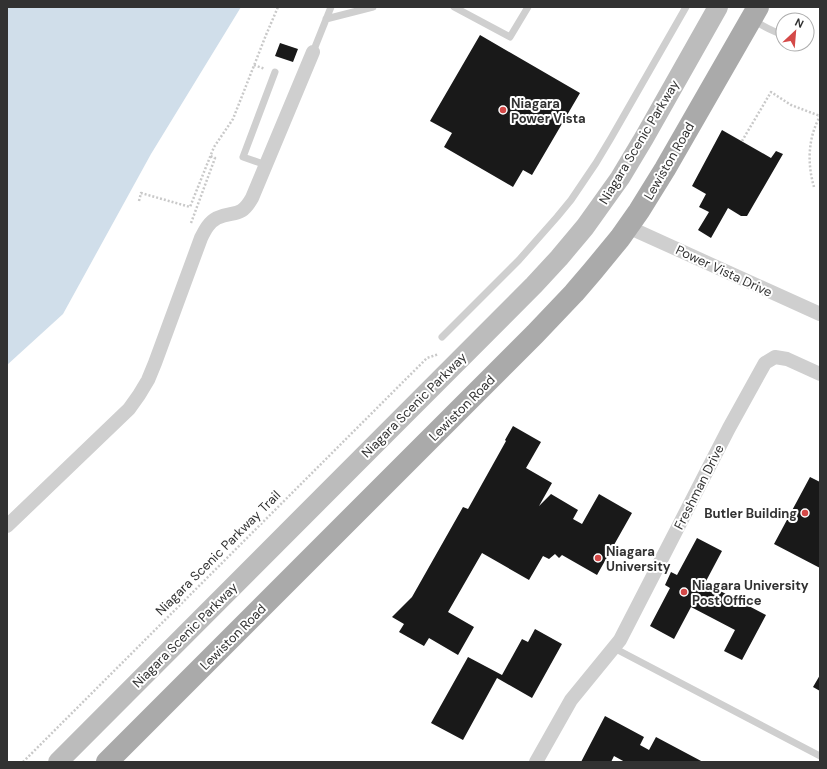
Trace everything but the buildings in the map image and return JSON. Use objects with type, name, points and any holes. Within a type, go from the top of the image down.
[{"type":"main road","name":"Niagara Scenic Parkway","points":[[58,762],[534,285],[559,258],[596,212],[620,178],[718,7]]},
{"type":"main road","name":"Lewiston Road","points":[[107,762],[535,334],[588,278],[628,227],[650,194],[754,13]]},
{"type":"street","points":[[7,526],[129,409],[139,395],[148,380],[155,363],[201,238],[210,223],[216,218],[236,214],[248,205],[313,52]]},
{"type":"street","name":"Power Vista Drive","points":[[628,227],[820,314]]},
{"type":"street","name":"Freshman Drive","points":[[536,762],[572,700],[620,640],[765,363],[775,357],[787,359],[820,374]]},
{"type":"lane","points":[[313,52],[331,7]]},
{"type":"lane","points":[[326,19],[373,7]]},
{"type":"lane","points":[[454,7],[510,37],[528,7]]},
{"type":"lane","points":[[442,338],[519,260],[571,200],[611,138],[686,7]]},
{"type":"lane","points":[[754,13],[772,31],[775,32]]},
{"type":"lane","points":[[266,165],[243,157],[275,72]]},
{"type":"lane","points":[[614,648],[820,756]]},
{"type":"path","points":[[139,201],[141,193],[190,208],[214,147],[233,118],[278,7]]},
{"type":"path","points":[[742,141],[771,92],[791,105],[820,116],[813,131],[809,154],[811,176],[814,187]]},
{"type":"path","points":[[191,224],[215,158],[210,156]]},
{"type":"path","name":"Niagara Scenic Parkway Trail","points":[[23,762],[427,358]]},
{"type":"shaded area","points":[[7,7],[241,7],[151,154],[63,314],[7,365]]},
{"type":"place","name":"Niagara Power Vista","points":[[503,110]]},
{"type":"place","name":"Butler Building","points":[[805,513]]},
{"type":"place","name":"Niagara University","points":[[598,558]]},
{"type":"place","name":"Niagara University Post Office","points":[[684,592]]}]
